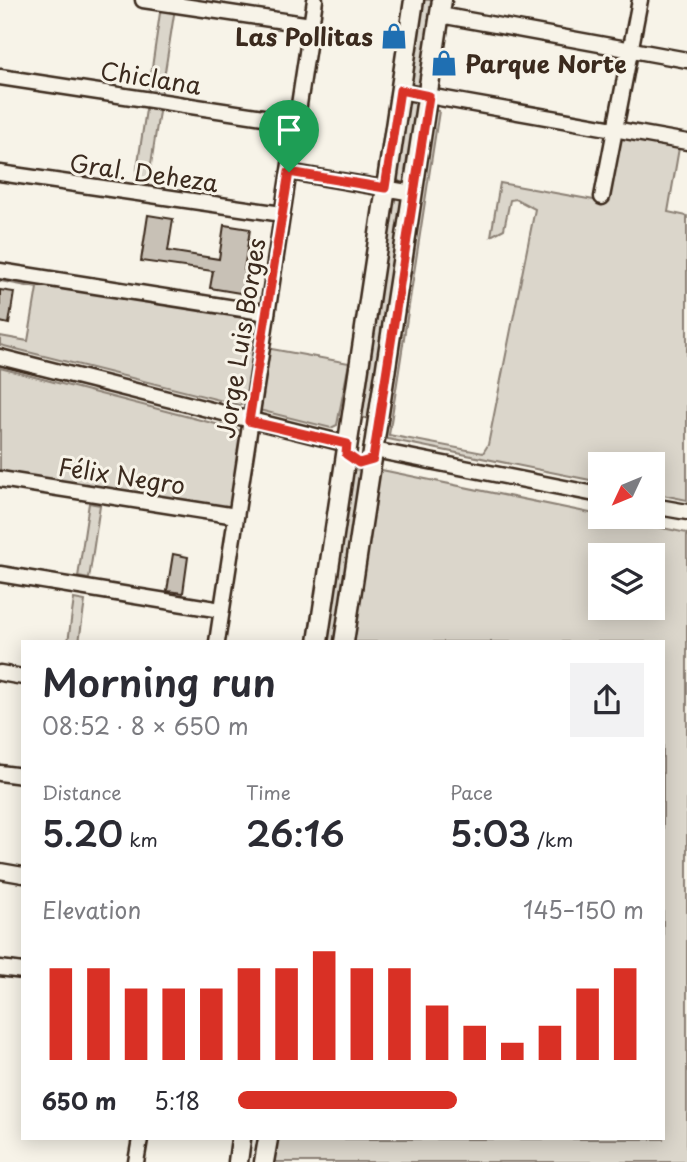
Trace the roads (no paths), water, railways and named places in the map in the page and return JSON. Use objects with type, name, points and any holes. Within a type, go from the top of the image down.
[{"type":"main road","points":[[318,640],[414,0]]},
{"type":"main road","points":[[344,640],[441,8]]},
{"type":"main road","points":[[348,442],[366,425],[375,447]]},
{"type":"main road","points":[[348,442],[359,463],[375,447]]},
{"type":"main road","points":[[238,1162],[241,1140]]},
{"type":"main road","points":[[264,1162],[268,1140]]},
{"type":"street","points":[[143,0],[311,26]]},
{"type":"street","name":"Jorge Luis Borges","points":[[217,640],[315,0]]},
{"type":"street","points":[[601,197],[640,0]]},
{"type":"street","points":[[441,8],[687,60]]},
{"type":"street","name":"Chiclana","points":[[0,77],[296,122]]},
{"type":"street","points":[[400,90],[687,142]]},
{"type":"street","points":[[289,172],[413,193]]},
{"type":"street","name":"Gral. Deheza","points":[[0,173],[282,214]]},
{"type":"street","points":[[0,271],[267,313]]},
{"type":"street","points":[[0,356],[249,421],[348,442]]},
{"type":"street","points":[[375,447],[588,492]]},
{"type":"street","name":"Félix Negro","points":[[0,479],[236,516]]},
{"type":"street","points":[[665,508],[687,512]]},
{"type":"street","points":[[0,574],[221,610]]},
{"type":"street","points":[[0,673],[21,677]]},
{"type":"street","points":[[0,773],[21,776]]},
{"type":"street","points":[[0,871],[21,874]]},
{"type":"street","points":[[0,968],[21,971]]},
{"type":"street","points":[[136,1162],[140,1140]]},
{"type":"place","name":"Las Pollitas","points":[[394,36]]},
{"type":"place","name":"Parque Norte","points":[[444,63]]}]
